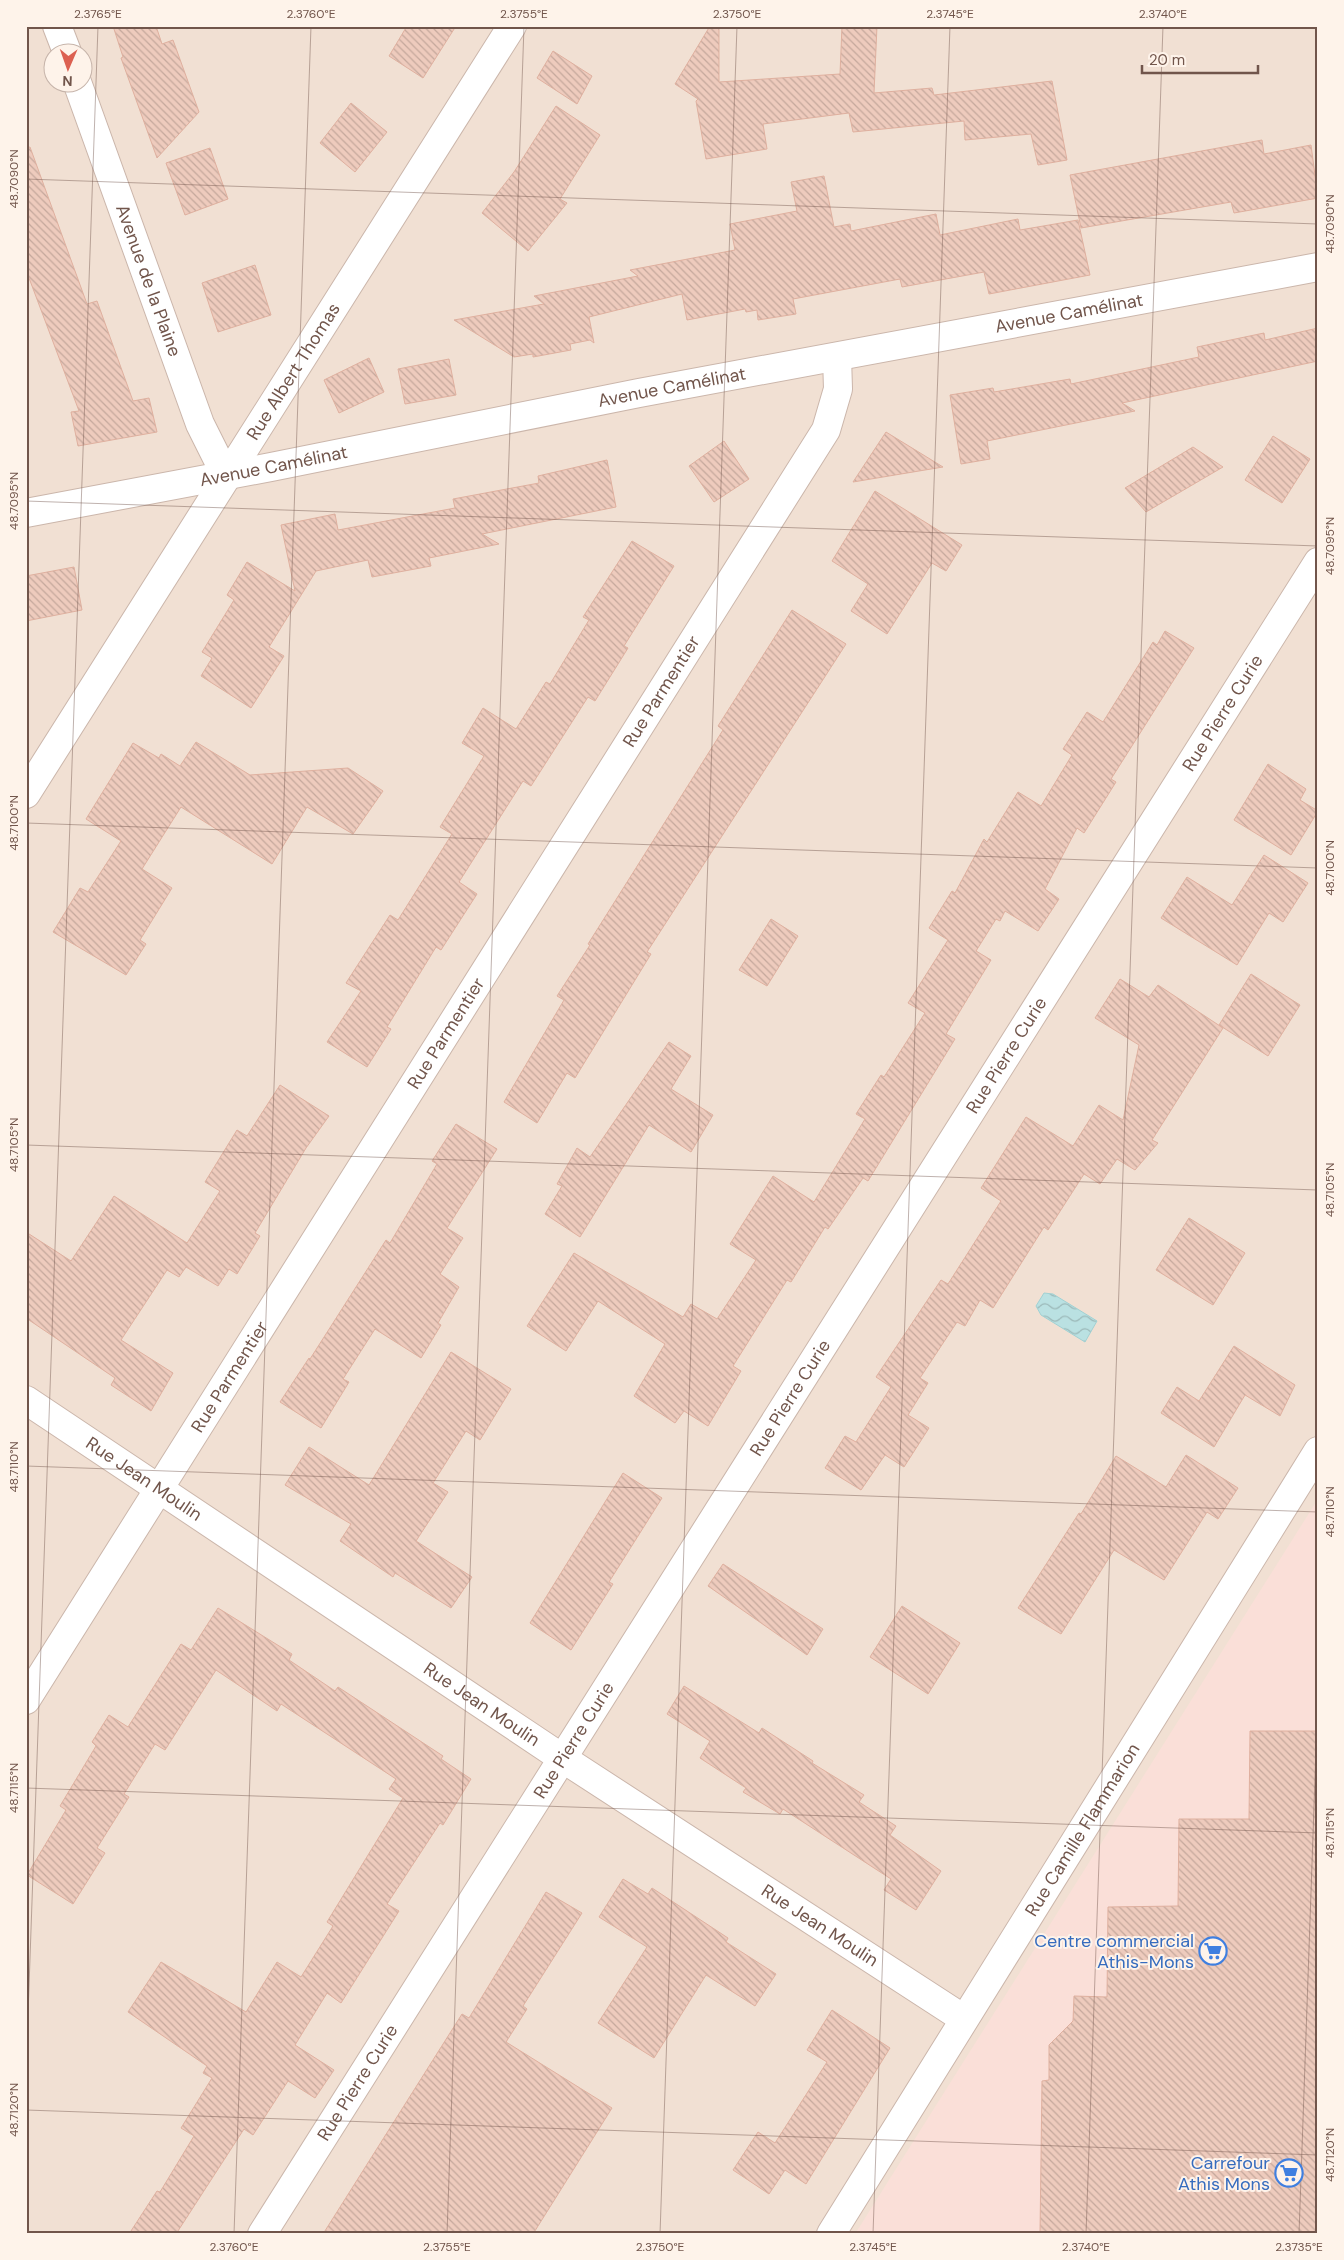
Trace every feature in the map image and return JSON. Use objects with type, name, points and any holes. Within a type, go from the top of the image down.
[{"type":"street","points":[[57,26],[63,42]]},
{"type":"street","name":"Rue Albert Thomas","points":[[26,794],[512,26]]},
{"type":"street","name":"Avenue de la Plaine","points":[[81,92],[200,424],[226,476]]},
{"type":"street","name":"Avenue Camélinat","points":[[26,513],[226,476],[639,393],[1318,267]]},
{"type":"street","name":"Rue Parmentier","points":[[26,1700],[826,430],[838,389],[837,357]]},
{"type":"street","name":"Rue Pierre Curie","points":[[262,2234],[1318,562]]},
{"type":"street","name":"Rue Jean Moulin","points":[[26,1400],[562,1758],[964,2019]]},
{"type":"street","name":"Rue Camille Flammarion","points":[[830,2234],[1318,1451]]},
{"type":"shaded area","points":[[26,26],[1318,26],[1318,2234],[26,2234]]},
{"type":"shaded area","points":[[1318,1499],[1318,2234],[855,2234]]},
{"type":"water","points":[[1044,1293],[1053,1294],[1097,1321],[1085,1342],[1041,1315],[1036,1306]]},
{"type":"building","points":[[113,26],[156,26],[162,44],[173,40],[199,112],[157,158],[121,58],[123,57]]},
{"type":"building","points":[[407,26],[456,26],[423,78],[389,56]]},
{"type":"building","points":[[710,26],[719,26],[719,82],[840,74],[842,26],[877,26],[874,93],[932,88],[934,95],[1052,81],[1067,160],[1038,165],[1031,134],[965,140],[964,121],[853,132],[849,113],[763,124],[767,149],[706,159],[696,101],[698,99],[675,84]]},
{"type":"building","points":[[553,51],[592,76],[577,104],[537,78]]},
{"type":"building","points":[[351,103],[387,132],[355,172],[320,143]]},
{"type":"building","points":[[556,106],[600,135],[560,199],[567,203],[528,251],[482,213],[514,172]]},
{"type":"building","points":[[1262,140],[1264,154],[1311,145],[1318,198],[1234,213],[1231,202],[1081,228],[1070,175]]},
{"type":"building","points":[[30,147],[87,304],[97,301],[133,401],[149,398],[157,432],[78,446],[71,412],[79,411],[26,270],[26,148]]},
{"type":"building","points":[[210,148],[228,199],[185,215],[166,163]]},
{"type":"building","points":[[824,176],[834,227],[850,224],[851,231],[936,214],[940,235],[1018,219],[1020,230],[1078,220],[1090,275],[989,294],[984,272],[902,287],[900,279],[793,299],[796,314],[758,320],[757,310],[746,312],[745,309],[687,320],[682,294],[589,317],[594,343],[590,340],[570,344],[571,350],[533,357],[533,354],[514,357],[454,320],[544,304],[534,296],[638,276],[630,270],[735,250],[730,224],[797,211],[791,182]]},
{"type":"building","points":[[255,265],[271,315],[218,332],[202,283]]},
{"type":"building","points":[[1318,328],[1318,361],[1122,403],[1135,411],[987,441],[990,459],[961,464],[950,395],[993,388],[994,392],[1070,379],[1071,384],[1199,357],[1197,347],[1264,333],[1265,340]]},
{"type":"building","points":[[369,358],[384,392],[339,413],[324,380]]},
{"type":"building","points":[[449,359],[456,395],[405,404],[398,369]]},
{"type":"building","points":[[886,432],[943,467],[853,482]]},
{"type":"building","points":[[1273,436],[1310,459],[1282,503],[1245,480]]},
{"type":"building","points":[[724,441],[749,479],[714,502],[689,466]]},
{"type":"building","points":[[1193,447],[1223,467],[1146,512],[1125,488]]},
{"type":"building","points":[[607,460],[616,507],[482,534],[499,544],[429,558],[431,566],[372,577],[368,560],[316,571],[269,647],[284,656],[251,708],[201,676],[212,658],[202,652],[234,600],[227,595],[247,562],[295,591],[281,525],[335,514],[338,530],[455,508],[453,499],[539,483],[538,476]]},
{"type":"building","points":[[875,491],[962,545],[946,571],[932,563],[887,634],[851,611],[868,584],[832,561]]},
{"type":"building","points":[[632,541],[674,566],[624,646],[628,648],[595,701],[588,697],[531,786],[523,781],[459,882],[477,894],[441,950],[436,947],[387,1027],[391,1029],[367,1067],[327,1042],[361,991],[346,983],[390,915],[398,920],[452,834],[440,827],[484,756],[462,743],[483,708],[516,729],[546,682],[550,684],[589,620],[583,617]]},
{"type":"building","points":[[74,567],[82,610],[26,621],[26,576]]},
{"type":"building","points":[[792,610],[846,644],[647,952],[651,954],[575,1078],[567,1073],[537,1123],[504,1102],[564,1000],[557,996],[723,730],[718,726]]},
{"type":"building","points":[[1165,631],[1194,648],[1111,779],[1116,782],[1084,833],[1077,828],[1045,889],[1059,899],[1038,931],[1005,911],[1000,921],[996,919],[976,951],[991,960],[946,1034],[955,1039],[868,1181],[863,1178],[828,1229],[825,1227],[791,1282],[787,1280],[733,1366],[741,1371],[708,1426],[684,1411],[675,1423],[634,1396],[665,1344],[598,1301],[566,1351],[527,1326],[574,1253],[683,1317],[691,1304],[717,1319],[756,1260],[730,1244],[773,1176],[814,1202],[865,1119],[856,1114],[881,1075],[884,1077],[925,1013],[908,1003],[948,940],[929,928],[952,891],[955,893],[984,839],[987,842],[1018,792],[1041,806],[1072,755],[1063,749],[1087,712],[1103,722],[1153,642],[1157,645]]},
{"type":"building","points":[[196,742],[250,775],[348,768],[383,791],[353,834],[307,807],[272,864],[181,807],[142,869],[172,888],[140,940],[146,944],[126,975],[53,932],[80,888],[88,892],[121,841],[86,819],[133,743],[159,758],[161,754],[180,766]]},
{"type":"building","points":[[1268,764],[1306,789],[1300,800],[1318,811],[1291,855],[1234,820]]},
{"type":"building","points":[[1264,855],[1308,883],[1283,922],[1269,913],[1237,965],[1161,918],[1187,877],[1232,905]]},
{"type":"building","points":[[771,919],[798,936],[767,986],[739,970]]},
{"type":"building","points":[[1251,974],[1300,1005],[1268,1056],[1219,1025]]},
{"type":"building","points":[[1120,979],[1149,997],[1158,985],[1223,1028],[1152,1140],[1158,1143],[1135,1170],[1117,1159],[1100,1184],[1084,1174],[1048,1230],[1044,1227],[993,1308],[980,1300],[965,1326],[957,1322],[920,1378],[928,1383],[908,1415],[929,1428],[904,1467],[885,1455],[861,1490],[825,1468],[845,1436],[856,1442],[891,1387],[876,1377],[941,1280],[948,1284],[1001,1201],[981,1188],[1026,1117],[1073,1146],[1099,1105],[1123,1120],[1139,1045],[1095,1018]]},
{"type":"building","points":[[669,1042],[691,1056],[671,1089],[713,1115],[691,1152],[649,1125],[580,1237],[545,1214],[562,1186],[557,1184],[577,1148],[590,1157]]},
{"type":"building","points":[[280,1085],[329,1116],[306,1148],[255,1233],[260,1236],[237,1274],[229,1269],[218,1286],[186,1267],[179,1277],[167,1270],[121,1340],[173,1373],[151,1411],[111,1385],[115,1378],[26,1318],[26,1232],[71,1261],[114,1196],[187,1243],[220,1191],[205,1182],[237,1130],[247,1136]]},
{"type":"building","points":[[456,1124],[497,1149],[447,1228],[463,1238],[440,1274],[459,1287],[438,1323],[441,1325],[421,1358],[375,1329],[343,1379],[349,1382],[321,1428],[280,1402],[310,1359],[386,1240],[390,1243],[437,1164],[432,1161]]},
{"type":"building","points":[[1189,1218],[1245,1253],[1213,1305],[1156,1270]]},
{"type":"building","points":[[1234,1346],[1295,1385],[1280,1416],[1245,1395],[1214,1447],[1161,1413],[1177,1387],[1199,1401]]},
{"type":"building","points":[[451,1352],[511,1389],[480,1440],[466,1431],[433,1483],[448,1492],[416,1541],[472,1577],[451,1608],[395,1573],[393,1577],[340,1541],[351,1524],[285,1485],[309,1447],[369,1485]]},
{"type":"building","points":[[1186,1455],[1238,1488],[1218,1519],[1207,1512],[1164,1580],[1114,1550],[1061,1634],[1018,1608],[1079,1513],[1081,1514],[1116,1456],[1166,1487]]},
{"type":"building","points":[[623,1473],[662,1498],[609,1582],[613,1584],[571,1650],[530,1623]]},
{"type":"building","points":[[723,1564],[823,1629],[807,1655],[708,1586]]},
{"type":"building","points":[[902,1606],[960,1643],[928,1694],[870,1657]]},
{"type":"building","points":[[218,1608],[292,1654],[289,1660],[335,1691],[338,1687],[443,1756],[441,1759],[471,1779],[443,1825],[440,1823],[387,1904],[399,1911],[341,2003],[327,1993],[295,2045],[334,2070],[315,2098],[288,2081],[253,2135],[244,2129],[176,2234],[129,2234],[157,2191],[160,2192],[194,2136],[181,2128],[212,2078],[203,2073],[207,2066],[128,2012],[161,1962],[246,2012],[277,1962],[301,1977],[333,1926],[327,1922],[403,1798],[389,1789],[396,1779],[281,1704],[277,1711],[216,1670],[165,1750],[155,1744],[124,1794],[129,1797],[97,1848],[105,1853],[73,1904],[27,1875],[66,1810],[60,1806],[96,1746],[92,1742],[109,1715],[128,1727],[181,1644],[191,1650]]},
{"type":"building","points":[[684,1686],[759,1733],[762,1728],[813,1761],[812,1763],[864,1795],[859,1802],[896,1826],[890,1835],[941,1871],[916,1910],[884,1890],[891,1879],[783,1809],[780,1814],[743,1792],[746,1788],[700,1758],[710,1741],[667,1714]]},
{"type":"building","name":"Centre commercial Athis-Mons","points":[[1250,1731],[1318,1731],[1318,2234],[1040,2234],[1042,2081],[1049,2080],[1049,2045],[1073,2021],[1074,1996],[1107,1997],[1108,1907],[1178,1906],[1179,1819],[1249,1819]]},
{"type":"building","points":[[623,1879],[648,1894],[652,1888],[728,1938],[726,1942],[776,1974],[755,2006],[706,1975],[654,2058],[598,2023],[647,1947],[599,1917]]},
{"type":"building","points":[[546,1892],[582,1913],[523,2006],[527,2009],[506,2042],[612,2108],[533,2234],[323,2234],[462,2014],[469,2018]]},
{"type":"building","points":[[832,2010],[890,2048],[806,2184],[785,2170],[769,2194],[733,2170],[758,2132],[775,2143],[827,2062],[807,2050]]},
{"type":"place","name":"Centre commercial Athis-Mons","points":[[1213,1951]]},
{"type":"place","name":"Carrefour Athis Mons","points":[[1289,2173]]}]
